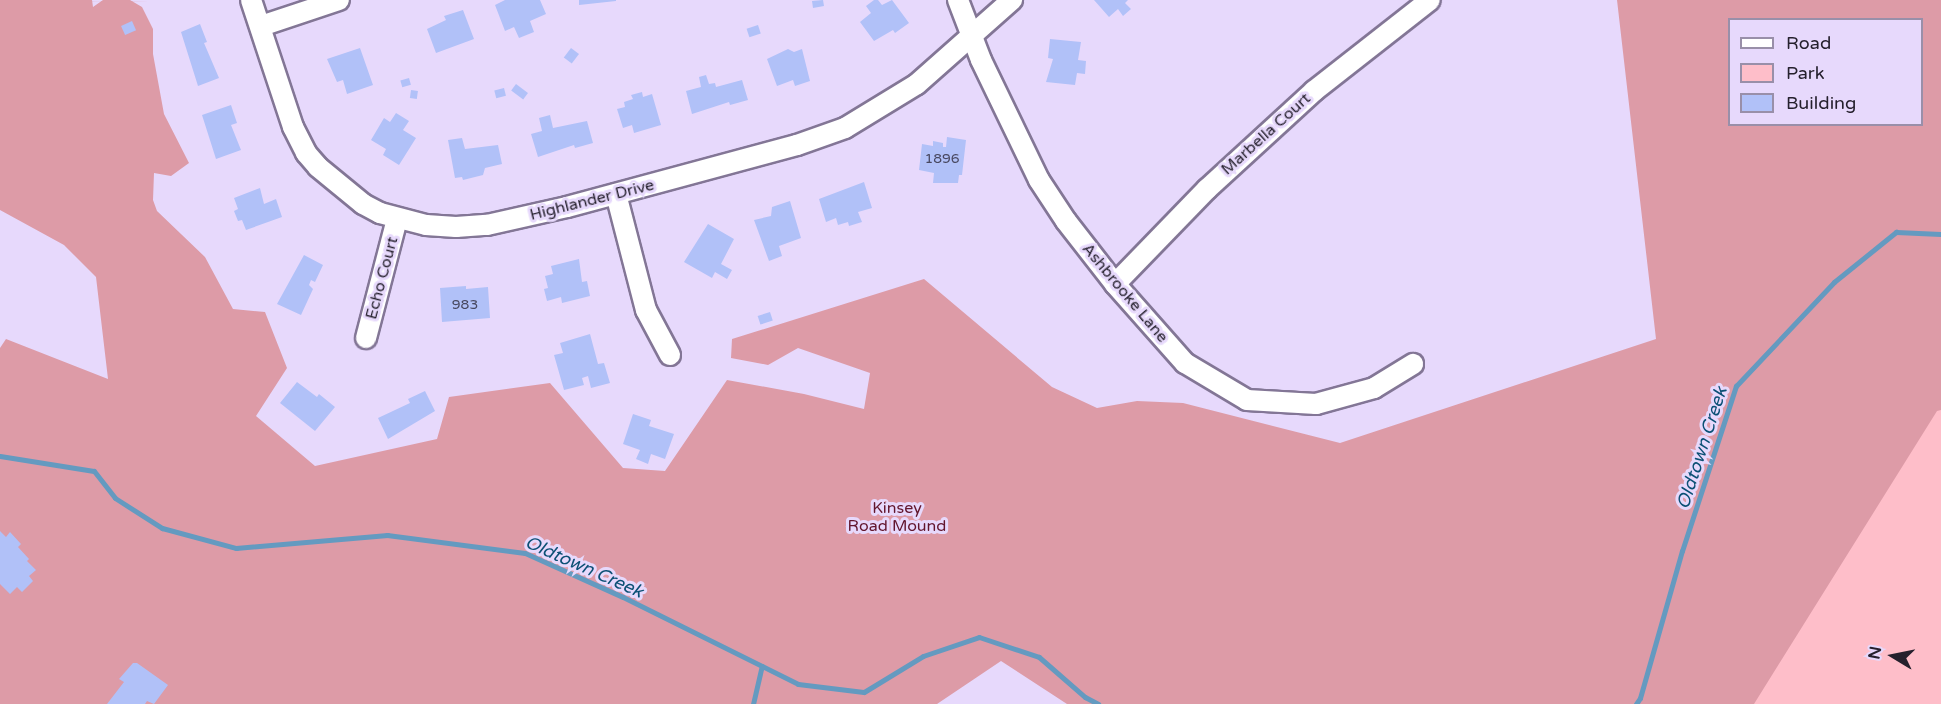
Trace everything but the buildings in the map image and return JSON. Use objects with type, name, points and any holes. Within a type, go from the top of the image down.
[{"type":"street","name":"Highlander Drive","points":[[251,0],[293,126],[306,153],[331,180],[363,204],[397,219],[426,225],[487,225],[616,194],[797,145],[844,128],[917,84],[1012,0]]},
{"type":"street","points":[[261,26],[339,0]]},
{"type":"street","name":"Ashbrooke Lane","points":[[958,0],[972,37],[1039,180],[1066,221],[1115,284],[1185,363],[1247,400],[1316,404],[1374,388],[1413,364]]},
{"type":"street","name":"Marbella Court","points":[[1115,284],[1215,181],[1408,6],[1430,0]]},
{"type":"street","points":[[616,194],[645,310],[670,355]]},
{"type":"street","name":"Echo Court","points":[[366,338],[397,219]]},
{"type":"green space","name":"Kinsey Road Mound","points":[[0,0],[92,0],[93,7],[103,0],[130,0],[142,7],[153,29],[153,54],[164,114],[189,163],[171,176],[154,173],[153,200],[157,211],[205,257],[233,309],[265,312],[287,368],[256,416],[315,466],[437,439],[449,397],[550,383],[623,468],[665,471],[727,380],[804,394],[864,409],[870,373],[798,348],[768,365],[731,358],[732,339],[924,279],[1052,387],[1097,408],[1137,401],[1183,403],[1340,443],[1656,339],[1617,0],[1941,0],[1941,410],[1937,411],[1754,704],[1067,704],[1001,661],[937,704],[0,704],[0,348],[6,339],[108,379],[96,277],[64,245],[0,210]]},
{"type":"green space","points":[[1941,279],[1941,704],[1592,704]]},
{"type":"waterway","name":"Oldtown Creek","points":[[1636,704],[1640,698],[1682,551],[1736,386],[1834,282],[1896,232],[1941,234]]},
{"type":"waterway","name":"Oldtown Creek","points":[[0,456],[94,471],[115,498],[162,528],[236,548],[387,535],[525,553],[623,597],[798,684],[864,692],[923,656],[979,637],[1039,657],[1085,697],[1098,704]]},
{"type":"waterway","points":[[753,704],[762,666]]}]
